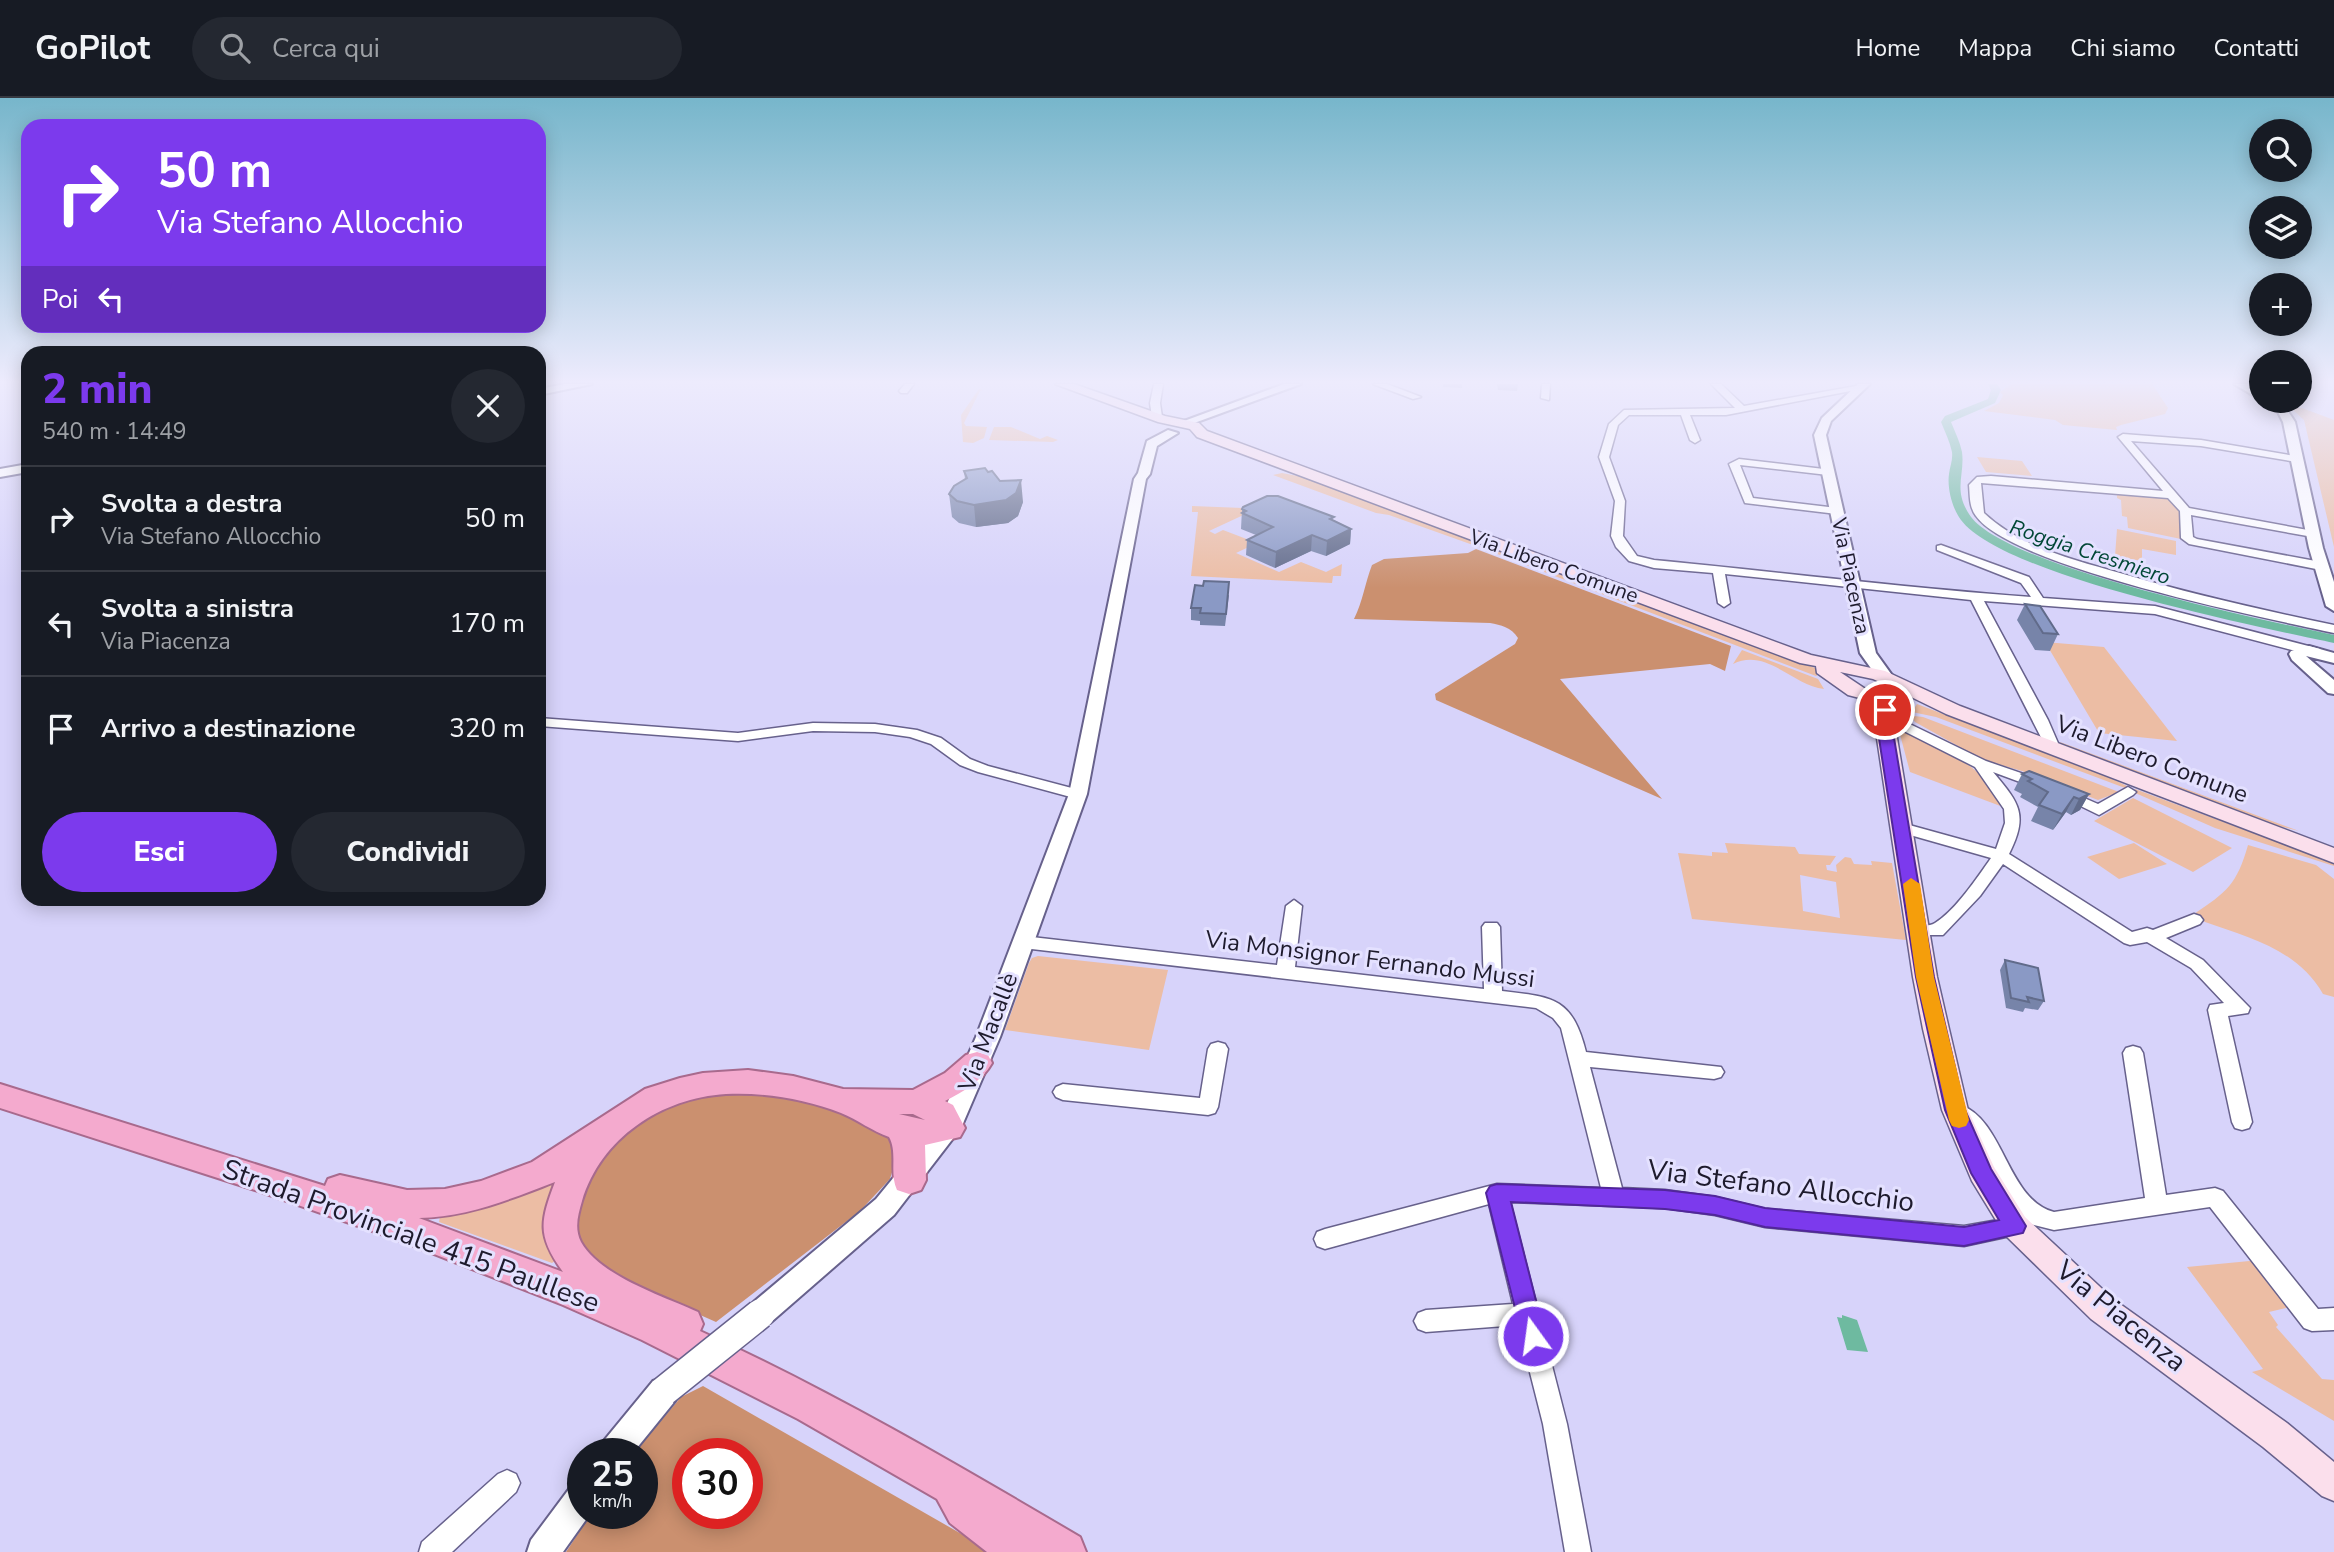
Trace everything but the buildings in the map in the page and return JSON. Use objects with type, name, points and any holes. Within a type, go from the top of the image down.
[{"type":"highway","points":[[909,1116],[977,1063]]},
{"type":"highway","points":[[185,1153],[255,1166],[371,1198],[407,1204],[445,1203],[515,1185],[544,1171],[666,1094],[727,1081],[772,1083],[909,1116],[926,1135],[949,1128]]},
{"type":"highway","name":"Strada Provinciale 415 Paullese","points":[[0,1096],[185,1153],[490,1258],[654,1327],[804,1401],[937,1475],[1065,1552]]},
{"type":"highway","points":[[909,1116],[909,1180]]},
{"type":"highway","points":[[616,1124],[584,1160],[571,1184],[559,1221],[564,1245],[586,1276],[758,1362],[804,1401]]},
{"type":"highway","points":[[937,1475],[964,1509],[1021,1552]]},
{"type":"main road","name":"Via Libero Comune","points":[[1247,452],[1850,676],[1887,700]]},
{"type":"main road","name":"Via Libero Comune","points":[[1850,676],[1847,687],[1859,693],[1953,710],[2334,856]]},
{"type":"main road","name":"Via Piacenza","points":[[1859,693],[1871,705],[1887,700],[1902,828],[1925,977],[1955,1110],[1982,1173],[2015,1226],[2102,1309],[2275,1435],[2334,1484]]},
{"type":"street","name":"Via Macallè","points":[[625,1438],[664,1391],[836,1251],[885,1207],[949,1128],[977,1063],[1078,794],[1140,479],[1144,474],[1149,452]]},
{"type":"street","points":[[1606,452],[1604,457],[1620,501],[1617,536],[1622,547],[1633,559],[1654,564],[1976,597],[2155,610],[2266,638],[2321,659],[2333,688]]},
{"type":"street","name":"Via Piacenza","points":[[1824,452],[1868,653],[1887,700]]},
{"type":"street","points":[[2135,452],[2185,511],[2187,538],[2193,542],[2321,566]]},
{"type":"street","points":[[2254,452],[2297,459]]},
{"type":"street","points":[[2295,452],[2321,566],[2334,606]]},
{"type":"street","points":[[1828,472],[1740,462],[1734,464],[1749,500],[1837,511]]},
{"type":"street","points":[[0,473],[21,469]]},
{"type":"street","points":[[2171,495],[1991,479],[1977,480],[1974,485],[1981,516],[2001,534],[2026,545],[2112,575],[2334,629]]},
{"type":"street","points":[[2185,511],[2313,534]]},
{"type":"street","points":[[1941,548],[2025,580],[2040,602]]},
{"type":"street","points":[[1718,570],[1724,603]]},
{"type":"street","points":[[1976,597],[2054,750]]},
{"type":"street","name":"Via Piacenza","points":[[1850,676],[1864,668],[1868,653]]},
{"type":"street","points":[[2321,659],[2333,688]]},
{"type":"street","points":[[1887,700],[1981,764],[2016,774],[2099,810],[2128,792]]},
{"type":"street","points":[[546,723],[738,737],[813,727],[875,727],[912,733],[936,741],[965,762],[984,769],[1078,794]]},
{"type":"street","points":[[1919,931],[1937,931],[1950,920],[2000,855],[2013,827],[2013,811],[1981,764]]},
{"type":"street","points":[[1902,828],[2000,855],[2130,939],[2147,934],[2197,964],[2241,1008],[2217,1010],[2242,1122]]},
{"type":"street","points":[[1284,973],[1294,906]]},
{"type":"street","points":[[2151,937],[2194,920]]},
{"type":"street","points":[[1491,927],[1493,996]]},
{"type":"street","name":"Via Monsignor Fernando Mussi","points":[[1023,942],[1540,1002],[1560,1013],[1570,1026],[1614,1197]]},
{"type":"street","points":[[1063,1092],[1208,1107],[1218,1049]]},
{"type":"street","points":[[2133,1053],[2157,1206]]},
{"type":"street","points":[[1577,1058],[1714,1072]]},
{"type":"street","name":"Via Piacenza","points":[[1955,1110],[1971,1119],[2011,1187],[2026,1207],[2038,1217],[2054,1222],[2215,1198],[2312,1320],[2334,1320]]},
{"type":"street","points":[[1497,1193],[1555,1424],[1578,1552]]},
{"type":"street","name":"Via Stefano Allocchio","points":[[1325,1239],[1497,1193],[1665,1199],[1715,1206],[1765,1218],[1964,1236],[2015,1226]]},
{"type":"street","points":[[1426,1321],[1527,1314]]},
{"type":"street","points":[[432,1552],[507,1483]]},
{"type":"street","points":[[543,1552],[567,1518]]},
{"type":"shaded area","points":[[2312,452],[2334,452],[2334,547]]},
{"type":"shaded area","points":[[1977,457],[2022,461],[2032,476],[1986,472]]},
{"type":"shaded area","points":[[1282,473],[1308,478],[1480,542],[1473,545],[1273,475]]},
{"type":"shaded area","points":[[2117,492],[2166,497],[2180,512],[2181,539],[2128,528],[2127,517],[2122,516],[2121,500],[2117,498]]},
{"type":"shaded area","points":[[1244,505],[1265,505],[1209,531],[1215,534],[1223,530],[1257,543],[1236,553],[1279,572],[1301,562],[1326,572],[1342,564],[1341,576],[1333,576],[1332,583],[1191,576],[1198,512],[1192,512],[1192,506],[1243,508]]},
{"type":"shaded area","points":[[2117,529],[2176,541],[2176,555],[2142,549],[2142,561],[2115,556]]},
{"type":"shaded area","points":[[1485,544],[1823,671],[1816,676],[1479,547]]},
{"type":"shaded area","points":[[1476,549],[1731,646],[1725,671],[1710,664],[1560,679],[1662,799],[1436,700],[1435,694],[1515,644],[1518,638],[1509,629],[1490,623],[1354,619],[1372,565],[1384,559],[1468,553]]},
{"type":"shaded area","points":[[2045,642],[2104,647],[2177,741],[2099,733]]},
{"type":"shaded area","points":[[1742,650],[1818,679],[1824,689],[1757,660],[1733,664]]},
{"type":"shaded area","points":[[1917,704],[2127,786],[2125,788],[1936,717],[1912,712]]},
{"type":"shaded area","points":[[1923,717],[2119,792],[2098,800],[2022,771],[1983,760],[1915,722],[1912,718]]},
{"type":"shaded area","points":[[1901,726],[1973,768],[1995,792],[2003,807],[1910,772],[1898,727]]},
{"type":"shaded area","points":[[2060,742],[2299,831],[2255,820],[2063,746]]},
{"type":"shaded area","points":[[2135,789],[2334,863],[2334,866],[2215,828],[2133,792]]},
{"type":"shaded area","points":[[2133,798],[2232,848],[2193,872],[2094,821]]},
{"type":"shaded area","points":[[1725,843],[1795,847],[1799,854],[1836,856],[1830,865],[1826,865],[1827,870],[1837,872],[1836,865],[1845,857],[1851,858],[1854,864],[1872,865],[1871,861],[1892,863],[1906,940],[1692,919],[1678,853],[1712,856],[1712,852],[1728,853]],"holes":[[[1800,875],[1836,882],[1840,918],[1803,911]]]},
{"type":"shaded area","points":[[2134,843],[2167,864],[2119,879],[2087,857]]},
{"type":"shaded area","points":[[2248,845],[2316,865],[2334,879],[2334,997],[2323,994],[2300,966],[2272,947],[2205,922],[2194,914],[2229,886],[2240,869]]},
{"type":"shaded area","points":[[1038,956],[1168,970],[1149,1050],[1005,1030],[1029,963],[1032,958]]},
{"type":"shaded area","points":[[728,1092],[771,1095],[835,1110],[894,1137],[897,1155],[890,1179],[860,1211],[716,1322],[601,1271],[576,1241],[574,1219],[583,1185],[599,1159],[625,1130],[662,1107],[689,1097]]},
{"type":"shaded area","points":[[560,1174],[555,1261],[552,1263],[439,1222],[440,1216]]},
{"type":"shaded area","points":[[2260,1260],[2295,1306],[2269,1312],[2278,1325],[2276,1327],[2322,1379],[2334,1380],[2334,1421],[2252,1372],[2263,1369],[2187,1267]]},
{"type":"shaded area","points":[[1842,1315],[1857,1320],[1868,1352],[1847,1350],[1837,1317],[1842,1318]]},
{"type":"shaded area","points":[[703,1386],[993,1552],[566,1552],[581,1529],[658,1529],[658,1438],[646,1438],[681,1397]]},
{"type":"waterway","name":"Roggia Cresmiero","points":[[1957,452],[1954,483],[1959,505],[1966,519],[1988,537],[2027,556],[2079,575],[2197,608],[2334,639]]},
{"type":"slow traffic","points":[[1911,884],[1925,977],[1959,1120]]},
{"type":"route","points":[[1533,1336],[1497,1193],[1665,1199],[1715,1206],[1765,1218],[1964,1236],[2015,1226],[1982,1173],[1955,1110],[1925,977],[1886,732],[1885,710]]}]
